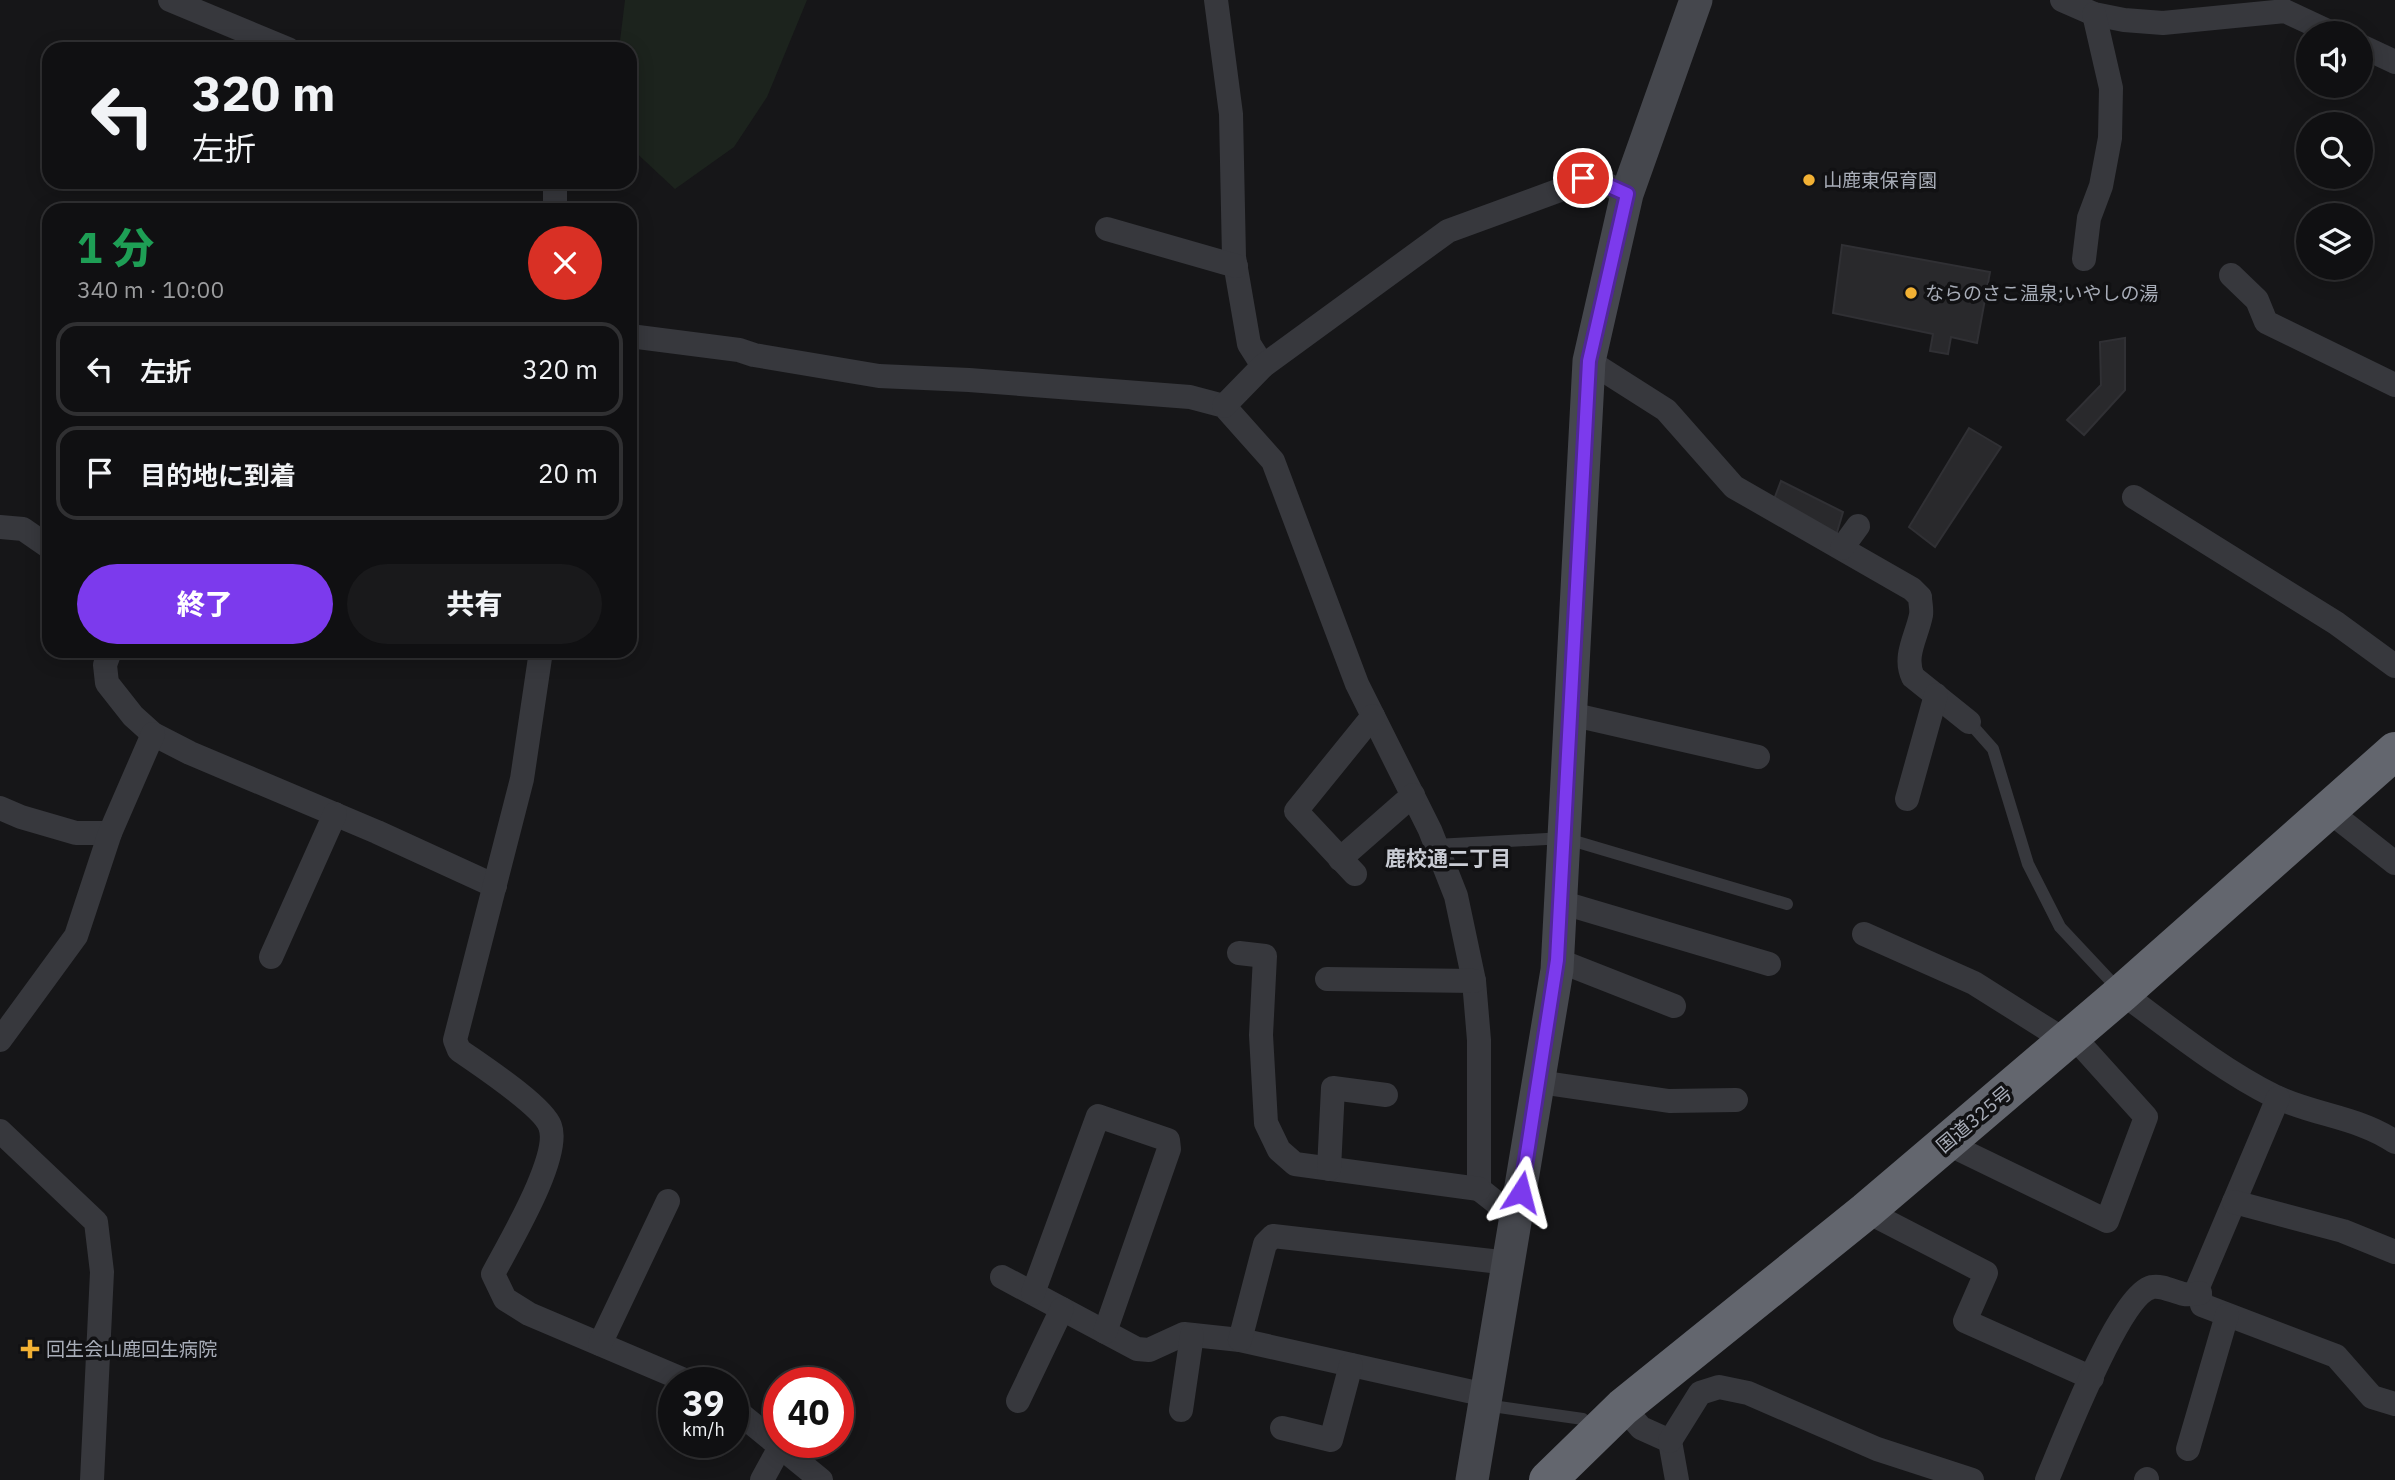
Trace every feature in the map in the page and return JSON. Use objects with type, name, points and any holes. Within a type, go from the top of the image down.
[{"type":"highway","name":"国道325号","points":[[1548,1480],[1610,1420],[1866,1211],[2122,993],[2395,751]]},
{"type":"street","points":[[170,0],[268,42]]},
{"type":"street","points":[[1216,0],[1231,114],[1236,266],[1249,344],[1263,366]]},
{"type":"street","points":[[1472,1480],[1517,1219],[1557,960],[1589,361],[1627,194],[1696,0]]},
{"type":"street","points":[[2062,0],[2094,14],[2163,23],[2288,5],[2313,21]]},
{"type":"street","points":[[2084,259],[2089,218],[2101,186],[2110,138],[2111,88],[2094,14]]},
{"type":"street","points":[[2373,52],[2395,62]]},
{"type":"street","points":[[1224,406],[1263,366],[1448,232],[1589,177],[1627,194]]},
{"type":"street","points":[[1107,229],[1236,266]]},
{"type":"street","points":[[2231,275],[2257,300],[2266,322],[2395,385]]},
{"type":"street","points":[[637,337],[739,350],[754,355],[879,376],[1191,397],[1224,406],[1273,461],[1357,684],[1413,795],[1456,896],[1474,981],[1479,1040],[1479,1189]]},
{"type":"street","points":[[1589,361],[1667,410],[1734,487],[1912,589],[1920,597],[1921,613],[1910,650],[1909,669],[1913,677],[1969,722]]},
{"type":"street","points":[[2134,497],[2336,623],[2395,666]]},
{"type":"street","points":[[1842,548],[1858,526]]},
{"type":"street","points":[[0,527],[23,529],[42,542]]},
{"type":"street","points":[[108,658],[105,665],[107,683],[132,716],[153,734],[190,753],[495,886]]},
{"type":"street","points":[[540,658],[522,779],[455,1040],[459,1050],[523,1096],[550,1125],[552,1146],[543,1175],[493,1274],[505,1299],[529,1314],[658,1369]]},
{"type":"street","points":[[1907,799],[1936,695]]},
{"type":"street","points":[[1570,714],[1758,757]]},
{"type":"street","points":[[1373,716],[1296,811],[1347,866],[1413,795]]},
{"type":"street","points":[[0,1040],[76,936],[110,833],[153,734]]},
{"type":"street","points":[[0,807],[21,817],[76,833],[110,833]]},
{"type":"street","points":[[2329,811],[2395,863]]},
{"type":"street","points":[[271,957],[335,814]]},
{"type":"street","points":[[1560,902],[1769,964]]},
{"type":"street","points":[[1864,934],[1974,984],[2069,1038],[2146,1117],[2107,1221],[1946,1143]]},
{"type":"street","points":[[1239,953],[1265,956],[1261,1035],[1266,1123],[1279,1150],[1295,1164],[1479,1189],[1517,1219]]},
{"type":"street","points":[[1557,960],[1674,1006]]},
{"type":"street","points":[[1327,979],[1474,981]]},
{"type":"street","points":[[2122,993],[2243,1080],[2278,1098],[2377,1130],[2395,1142]]},
{"type":"street","points":[[1539,1083],[1669,1101],[1736,1100]]},
{"type":"street","points":[[1329,1169],[1334,1088],[1386,1095]]},
{"type":"street","points":[[2278,1098],[2199,1287],[2202,1305],[2336,1356],[2372,1396],[2395,1404]]},
{"type":"street","points":[[1033,1293],[1098,1116],[1168,1140],[1169,1149],[1105,1332]]},
{"type":"street","points":[[0,1131],[96,1222],[102,1272],[92,1480]]},
{"type":"street","points":[[600,1345],[668,1200]]},
{"type":"street","points":[[2234,1202],[2343,1231],[2395,1252]]},
{"type":"street","points":[[1866,1211],[1986,1273],[1965,1321],[2092,1378]]},
{"type":"street","points":[[1240,1340],[1265,1244],[1273,1236],[1509,1264]]},
{"type":"street","points":[[1002,1277],[1137,1349],[1149,1350],[1184,1334],[1240,1340],[1351,1365],[1485,1400]]},
{"type":"street","points":[[2048,1480],[2123,1314],[2145,1290],[2155,1286],[2186,1294],[2200,1293]]},
{"type":"street","points":[[1018,1401],[1062,1309]]},
{"type":"street","points":[[2188,1449],[2227,1314]]},
{"type":"street","points":[[1181,1410],[1192,1335]]},
{"type":"street","points":[[1282,1428],[1331,1440],[1351,1365]]},
{"type":"street","points":[[1677,1480],[1670,1441],[1700,1393],[1719,1387],[1748,1393],[1877,1449],[1972,1480]]},
{"type":"street","points":[[1610,1420],[1641,1428],[1670,1441]]},
{"type":"street","points":[[749,1421],[763,1433]]},
{"type":"street","points":[[762,1480],[774,1458]]},
{"type":"street","points":[[794,1458],[821,1480]]},
{"type":"lane","points":[[1969,722],[1993,749],[2028,864],[2060,927],[2122,993]]},
{"type":"lane","points":[[1436,845],[1564,838],[1787,904]]},
{"type":"lane","points":[[1485,1400],[1584,1419],[1610,1420]]},
{"type":"shaded area","points":[[625,0],[807,0],[767,97],[734,147],[675,189],[637,154],[637,42],[620,42]]},
{"type":"building","name":"ならのさこ温泉;いやしの湯","points":[[1842,245],[1990,272],[1977,343],[1951,337],[1948,354],[1930,351],[1933,334],[1833,313]]},
{"type":"building","points":[[2125,338],[2125,390],[2084,435],[2067,420],[2101,385],[2100,342]]},
{"type":"building","points":[[1969,428],[2001,447],[1935,547],[1909,527]]},
{"type":"building","points":[[1781,481],[1843,512],[1835,539],[1773,502]]},
{"type":"place","name":"山鹿東保育園","points":[[1809,180]]},
{"type":"place","name":"ならのさこ温泉;いやしの湯","points":[[1911,293]]},
{"type":"place","name":"回生会山鹿回生病院","points":[[30,1349]]},
{"type":"district","name":"鹿校通二丁目","points":[[1448,859]]},
{"type":"route","points":[[1521,1192],[1557,960],[1589,361],[1627,194],[1589,177],[1583,178]]}]
